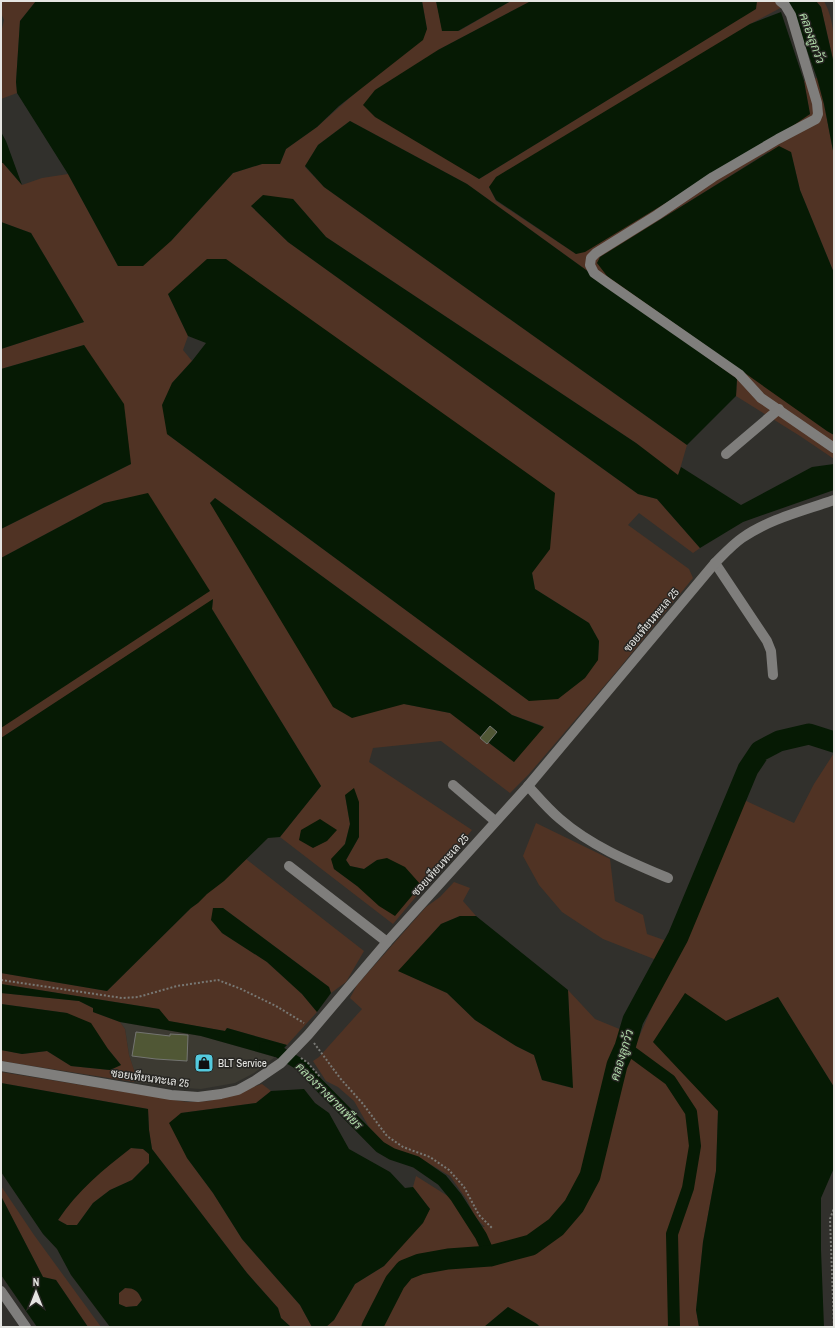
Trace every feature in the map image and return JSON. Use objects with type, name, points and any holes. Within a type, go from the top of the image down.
[{"type":"street","points":[[780,1],[785,5],[791,15],[817,103],[818,114],[816,119],[778,139],[713,177],[657,215],[596,253],[591,258],[590,265],[594,273],[739,374],[761,398],[834,448]]},
{"type":"street","points":[[726,454],[779,409]]},
{"type":"street","name":"ซอยเทียนทะเล 25","points":[[1,1066],[171,1095],[198,1097],[238,1090],[282,1063],[311,1032],[495,821],[525,789],[729,548],[743,537],[763,526],[834,500]]},
{"type":"street","points":[[715,563],[767,641],[771,651],[773,675]]},
{"type":"street","points":[[453,785],[495,821]]},
{"type":"street","points":[[525,789],[575,831],[624,860],[668,878]]},
{"type":"street","points":[[289,866],[388,942]]},
{"type":"street","points":[[1,1291],[26,1327]]},
{"type":"path","points":[[1,980],[122,998],[138,997],[177,986],[218,980],[241,988],[276,1006],[311,1032],[340,1078],[363,1104],[387,1136],[403,1147],[430,1157],[449,1170],[464,1187],[479,1215],[492,1228]]},
{"type":"path","points":[[292,1052],[308,1063],[320,1077]]},
{"type":"path","points":[[834,1208],[830,1219],[834,1327]]},
{"type":"shaded area","points":[[1,1],[36,1],[20,21],[16,82],[17,93],[1,99],[1,33],[4,20],[1,13]]},
{"type":"shaded area","points":[[422,1],[436,1],[443,31],[459,31],[511,1],[531,1],[438,50],[479,179],[755,9],[757,1],[787,1],[788,4],[750,24],[489,187],[496,201],[576,254],[810,114],[804,81],[817,78],[824,104],[834,156],[834,273],[800,190],[791,152],[768,152],[601,257],[597,263],[834,435],[834,459],[736,396],[737,379],[467,184],[350,121],[318,145],[305,167],[324,187],[687,445],[678,476],[636,443],[326,237],[293,199],[251,206],[288,242],[638,494],[657,499],[700,548],[693,553],[639,513],[628,525],[689,569],[693,578],[617,671],[529,774],[510,793],[441,741],[373,748],[369,762],[472,830],[393,924],[280,837],[321,786],[212,609],[213,600],[1,738],[1,722],[104,503],[1,558],[1,529],[131,464],[84,345],[1,369],[1,349],[84,322],[31,233],[1,222],[1,163],[3,163],[22,185],[42,178],[68,174],[118,266],[171,241],[233,173],[262,164],[280,164],[286,149],[317,127],[427,29]],"holes":[[[168,294],[550,549],[532,572],[535,589],[589,623],[599,641],[598,660],[529,701],[167,434],[172,383],[192,361],[183,350],[188,336]],[[215,498],[512,715],[543,726],[514,762],[450,713],[404,704],[210,503]],[[345,795],[359,837],[346,860],[350,866],[364,869],[377,860],[357,886],[334,869],[332,859],[345,844],[350,824]]]},
{"type":"shaded area","points":[[816,1],[824,1],[830,16],[833,32],[834,64],[821,7]]},
{"type":"shaded area","points":[[834,753],[834,1087],[778,997],[726,1021],[692,1082],[718,1111],[716,1171],[703,1242],[696,1310],[699,1327],[540,1327],[508,1307],[484,1327],[326,1327],[334,1320],[355,1284],[384,1266],[430,1209],[413,1187],[416,1176],[454,1200],[469,1226],[485,1227],[475,1217],[467,1200],[450,1176],[418,1157],[388,1147],[369,1127],[354,1101],[338,1087],[326,1081],[313,1061],[319,1057],[362,1009],[350,998],[357,985],[426,907],[440,897],[454,882],[470,888],[463,901],[476,916],[460,916],[441,924],[399,971],[447,993],[475,1020],[516,1046],[534,1055],[542,1080],[572,1088],[568,990],[595,1019],[639,1037],[662,984],[654,959],[603,939],[562,912],[539,885],[523,856],[536,823],[610,859],[615,901],[643,915],[647,934],[678,945],[742,799],[794,823],[814,784]]},
{"type":"shaded area","points":[[246,859],[364,951],[346,982],[331,993],[329,987],[223,908],[213,908],[222,933],[267,962],[302,994],[317,1012],[287,1045],[227,1028],[225,1031],[168,1021],[159,1009],[1,984],[1,973],[107,991],[191,908]]},
{"type":"shaded area","points":[[1,993],[79,1001],[93,1008],[93,1012],[120,1022],[125,1029],[129,1055],[136,1076],[134,1082],[1,1061],[1,1050],[22,1054],[47,1051],[71,1066],[110,1070],[121,1065],[108,1049],[67,1013],[1,1004]]},
{"type":"shaded area","points":[[120,1022],[201,1036],[275,1057],[254,1073],[235,1083],[201,1089],[134,1082],[136,1076],[129,1055],[125,1029]]},
{"type":"shaded area","points":[[1,1072],[187,1102],[209,1101],[262,1084],[271,1091],[256,1103],[181,1113],[187,1158],[213,1193],[242,1239],[300,1305],[312,1327],[291,1327],[281,1318],[278,1308],[247,1273],[152,1149],[148,1109],[1,1083]]},
{"type":"shaded area","points":[[131,1148],[143,1149],[149,1154],[149,1163],[132,1180],[110,1190],[93,1203],[77,1225],[67,1225],[58,1220],[70,1203],[97,1174]]},
{"type":"shaded area","points":[[1,1186],[34,1235],[101,1327],[88,1327],[56,1280],[43,1277],[1,1196]]},
{"type":"shaded area","points":[[125,1288],[134,1289],[139,1294],[142,1300],[137,1306],[126,1307],[119,1304],[119,1293]]},
{"type":"water","points":[[36,1],[422,1],[427,29],[423,40],[339,106],[317,127],[286,149],[280,164],[262,164],[233,173],[171,241],[143,266],[118,266],[68,174],[17,93],[16,82],[20,21]]},
{"type":"water","points":[[436,1],[511,1],[458,31],[442,31]]},
{"type":"water","points":[[531,1],[757,1],[756,9],[479,179],[375,117],[363,105],[375,90],[438,50]]},
{"type":"water","points":[[787,1],[816,1],[821,7],[834,64],[834,156],[824,104],[817,78],[793,12]]},
{"type":"water","points":[[781,12],[804,81],[810,114],[794,125],[585,252],[576,254],[496,200],[489,187],[496,177],[750,24]]},
{"type":"water","points":[[350,121],[467,184],[737,379],[736,396],[687,445],[324,187],[305,166],[318,145]]},
{"type":"water","points":[[1,132],[6,141],[22,185],[3,163],[1,163]]},
{"type":"water","points":[[779,146],[791,152],[800,190],[834,273],[834,435],[607,276],[597,263],[600,257]]},
{"type":"water","points":[[263,195],[293,199],[326,237],[636,443],[678,475],[681,467],[741,505],[812,467],[834,464],[834,490],[743,522],[700,548],[657,499],[638,494],[288,242],[251,206]]},
{"type":"water","points":[[1,222],[31,233],[84,322],[1,349]]},
{"type":"water","points":[[207,259],[226,259],[555,493],[550,549],[532,573],[535,589],[589,623],[599,641],[598,660],[585,678],[558,699],[529,701],[167,434],[162,405],[172,383],[206,343],[188,336],[168,294]]},
{"type":"water","points":[[84,345],[124,404],[131,464],[1,529],[1,369]]},
{"type":"water","points":[[148,493],[210,591],[1,728],[1,558],[104,503]]},
{"type":"water","points":[[215,498],[512,715],[544,727],[514,762],[450,713],[404,704],[352,718],[333,707],[210,503]]},
{"type":"water","points":[[213,599],[212,609],[321,786],[280,837],[268,838],[224,881],[191,908],[107,991],[1,973],[1,738]]},
{"type":"water","points":[[354,788],[359,802],[359,837],[346,860],[350,866],[364,869],[377,860],[387,858],[405,867],[421,885],[395,916],[379,906],[357,886],[334,869],[331,859],[345,844],[350,824],[345,795]]},
{"type":"water","points":[[320,819],[337,830],[327,841],[313,848],[299,840],[301,830]]},
{"type":"water","points":[[213,908],[223,908],[329,987],[331,993],[317,1012],[302,994],[267,962],[222,933],[211,920]]},
{"type":"water","points":[[460,916],[476,916],[568,990],[573,1088],[542,1080],[534,1055],[516,1046],[475,1020],[447,993],[398,971],[441,924]]},
{"type":"water","points":[[1,984],[159,1009],[169,1021],[225,1031],[227,1028],[287,1045],[275,1057],[201,1036],[120,1022],[93,1012],[93,1008],[79,1001],[1,993]]},
{"type":"water","points":[[685,993],[726,1021],[778,997],[834,1087],[834,1168],[821,1198],[821,1250],[824,1327],[699,1327],[696,1310],[703,1242],[716,1171],[718,1111],[653,1042]]},
{"type":"water","points":[[1,1004],[67,1013],[91,1023],[108,1049],[121,1065],[110,1070],[71,1066],[47,1051],[22,1054],[1,1050]]},
{"type":"water","points":[[1,1083],[148,1109],[152,1149],[247,1273],[278,1308],[281,1318],[291,1327],[110,1327],[71,1275],[57,1249],[43,1234],[1,1172]],"holes":[[[131,1148],[143,1149],[149,1154],[149,1163],[132,1180],[110,1190],[93,1203],[77,1225],[67,1225],[58,1220],[65,1209],[82,1190],[101,1172]],[[125,1288],[134,1289],[139,1294],[142,1300],[137,1306],[126,1307],[119,1304],[119,1293]]]},
{"type":"water","points":[[304,1089],[315,1103],[329,1113],[349,1149],[390,1172],[405,1188],[413,1187],[430,1209],[423,1223],[384,1266],[355,1284],[334,1320],[326,1327],[312,1327],[300,1305],[242,1239],[213,1193],[187,1158],[169,1123],[181,1113],[256,1103],[271,1091]]},
{"type":"water","points":[[1,1196],[43,1277],[56,1280],[88,1327],[37,1327],[1,1275]]},
{"type":"water","points":[[508,1307],[537,1324],[540,1327],[484,1327]]},
{"type":"building","points":[[490,726],[497,732],[487,744],[480,738]]},
{"type":"building","points":[[136,1032],[170,1036],[170,1034],[188,1035],[187,1061],[132,1056]]},
{"type":"building","name":"BLT Service","points":[[199,1055],[210,1055],[209,1071],[198,1071]]},
{"type":"waterway","name":"คลองลูกวัว","points":[[372,1327],[395,1282],[405,1270],[420,1264],[448,1259],[490,1256],[531,1245],[556,1227],[574,1206],[590,1176],[617,1065],[625,1047],[633,1020],[678,937],[748,769],[760,751],[779,741],[809,734],[834,742]]},
{"type":"waterway","name":"คลองรางยายเพียร","points":[[265,1047],[274,1049],[301,1065],[380,1147],[392,1154],[416,1162],[442,1180],[456,1197],[481,1236],[490,1256]]},
{"type":"waterway","points":[[625,1047],[670,1080],[691,1112],[695,1146],[688,1188],[672,1234],[674,1327]]},
{"type":"place","name":"BLT Service","points":[[204,1063]]}]
